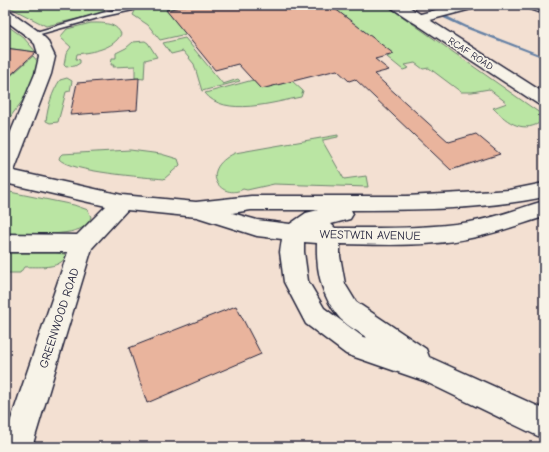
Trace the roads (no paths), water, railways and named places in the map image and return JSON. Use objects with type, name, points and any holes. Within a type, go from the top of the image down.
[{"type":"street","name":"RCAF ROAD","points":[[398,5],[430,16],[544,100]]},
{"type":"street","points":[[430,16],[470,5]]},
{"type":"street","points":[[532,5],[544,10]]},
{"type":"street","points":[[5,14],[33,34],[42,43],[47,57],[43,74],[5,170]]},
{"type":"street","name":"WESTWIN AVENUE","points":[[5,176],[122,202],[196,210],[251,204],[407,203],[509,197],[544,190]]},
{"type":"street","name":"GREENWOOD ROAD","points":[[18,447],[82,244],[122,202]]},
{"type":"street","points":[[407,203],[387,214],[335,214],[312,229],[292,252],[296,282],[315,316],[355,346],[431,370],[544,424]]},
{"type":"street","points":[[291,204],[312,229],[328,256],[333,286],[347,309],[431,370]]},
{"type":"street","name":"WESTWIN AVENUE","points":[[196,210],[257,228],[312,229],[401,237],[438,235],[472,230],[544,209]]},
{"type":"street","points":[[5,243],[82,244]]},
{"type":"lane","points":[[33,34],[104,14],[130,9]]},
{"type":"waterway","points":[[432,5],[434,12],[466,27],[544,57]]}]
